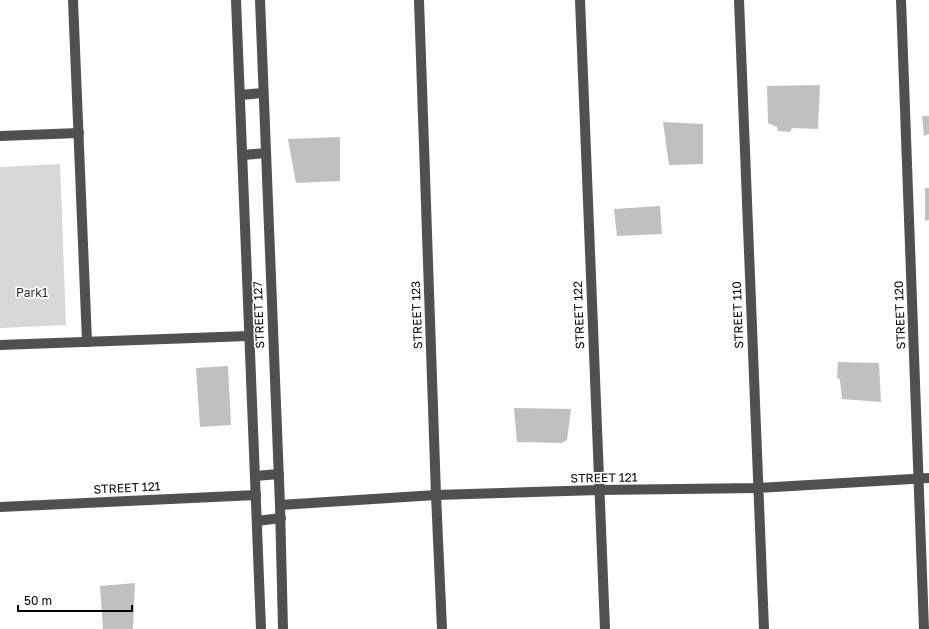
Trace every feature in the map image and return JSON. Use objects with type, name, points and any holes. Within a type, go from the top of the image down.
[{"type":"street","points":[[73,0],[87,342]]},
{"type":"street","points":[[236,0],[248,336],[261,629]]},
{"type":"street","name":"STREET 127","points":[[260,0],[281,518],[283,629]]},
{"type":"street","name":"STREET 123","points":[[419,0],[442,629]]},
{"type":"street","name":"STREET 122","points":[[580,0],[605,629]]},
{"type":"street","name":"STREET 110","points":[[739,0],[764,629]]},
{"type":"street","name":"STREET 120","points":[[901,0],[924,478],[924,629]]},
{"type":"street","points":[[240,95],[263,93]]},
{"type":"street","points":[[0,136],[79,133]]},
{"type":"street","points":[[242,155],[266,153]]},
{"type":"street","points":[[0,345],[248,336]]},
{"type":"street","points":[[255,476],[279,474]]},
{"type":"street","name":"STREET 121","points":[[280,505],[436,495],[599,490],[758,488],[924,478]]},
{"type":"street","name":"STREET 121","points":[[0,507],[256,495]]},
{"type":"street","points":[[257,521],[281,518]]},
{"type":"green space","name":"Park1","points":[[60,164],[66,325],[0,328],[0,167]]},
{"type":"building","points":[[820,85],[818,129],[792,128],[790,132],[778,131],[777,127],[768,123],[767,86]]},
{"type":"building","points":[[922,116],[929,116],[929,134],[924,136]]},
{"type":"building","points":[[663,122],[703,124],[703,164],[669,165]]},
{"type":"building","points":[[340,137],[340,181],[296,183],[288,139]]},
{"type":"building","points":[[925,188],[929,188],[929,220],[925,221]]},
{"type":"building","points":[[660,206],[662,234],[617,236],[614,209]]},
{"type":"building","points":[[838,362],[879,363],[881,402],[842,399],[840,380],[837,377]]},
{"type":"building","points":[[228,366],[231,425],[200,427],[196,368]]},
{"type":"building","points":[[514,408],[571,409],[567,440],[562,443],[517,442]]},
{"type":"building","points":[[135,583],[133,629],[103,629],[100,586]]}]
